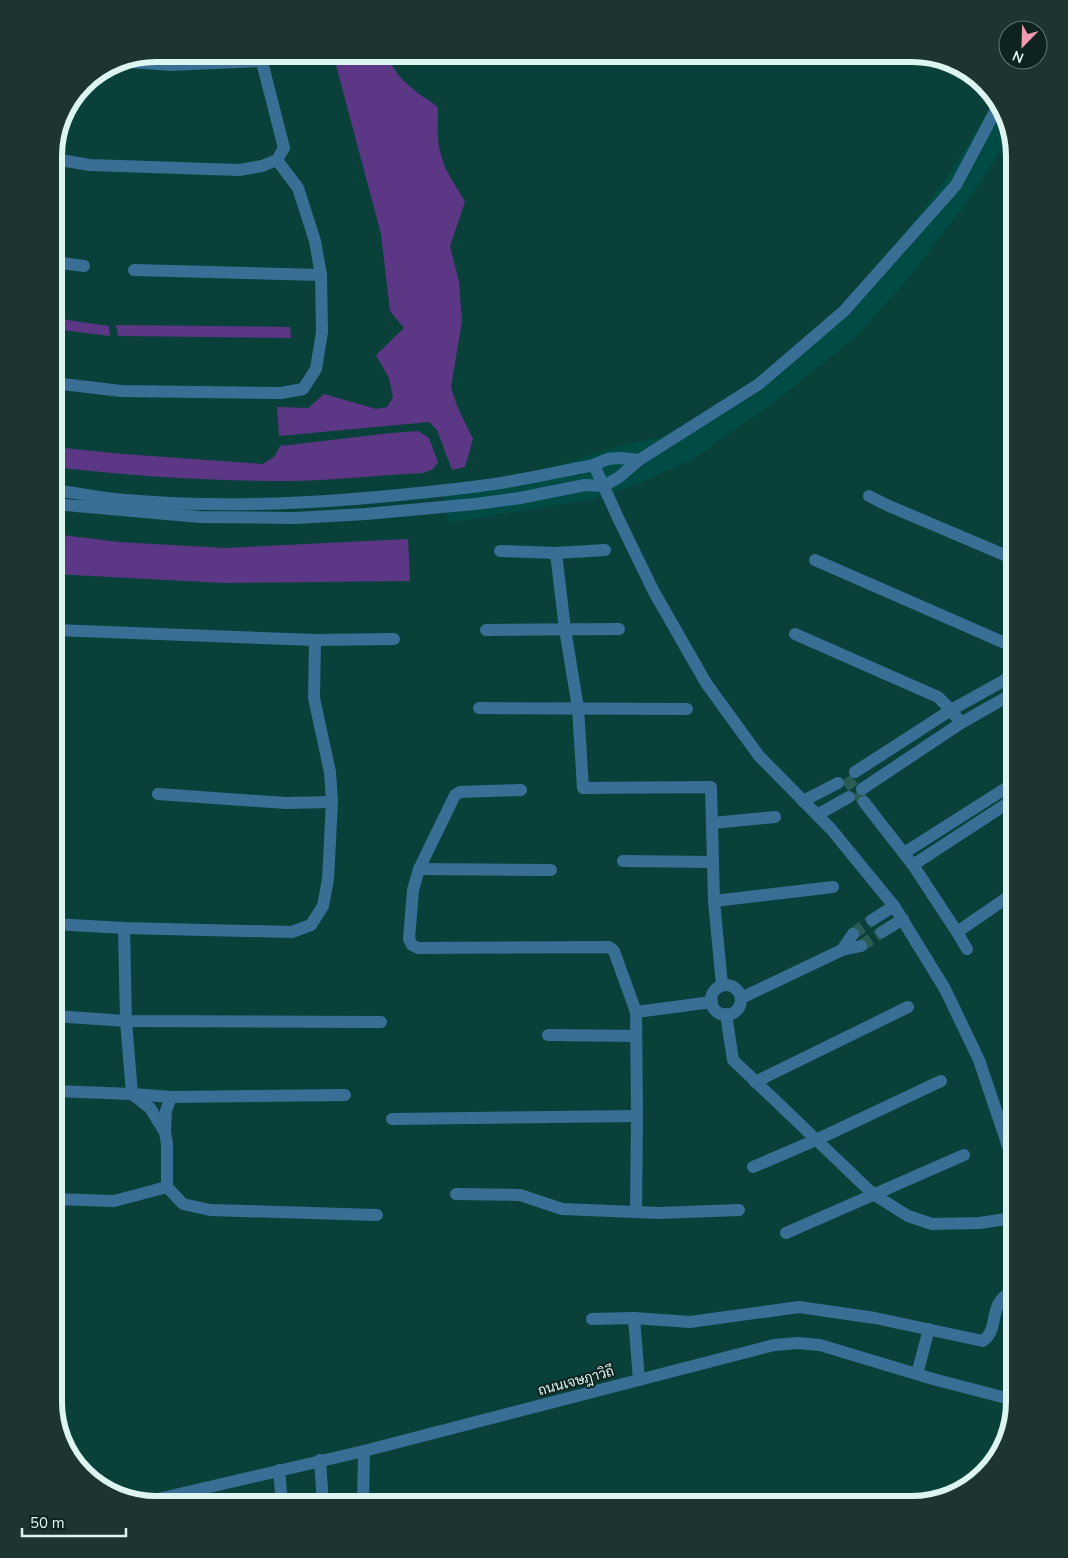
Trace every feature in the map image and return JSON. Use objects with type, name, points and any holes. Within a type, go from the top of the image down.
[{"type":"street","points":[[148,63],[170,65],[196,63]]},
{"type":"street","points":[[63,160],[90,165],[240,170],[262,166],[277,160],[284,148],[262,63]]},
{"type":"street","points":[[63,505],[200,517],[295,518],[366,514],[475,504],[520,498],[586,485],[603,486],[618,478],[639,460],[759,384],[844,311],[956,185],[994,113]]},
{"type":"street","points":[[63,384],[121,392],[281,393],[303,389],[316,369],[322,332],[321,275],[315,241],[298,188],[277,160]]},
{"type":"street","points":[[63,263],[84,266]]},
{"type":"street","points":[[134,270],[321,275]]},
{"type":"street","points":[[63,491],[124,500],[200,504],[260,504],[363,499],[518,481],[620,458],[639,460]]},
{"type":"street","points":[[594,465],[654,592],[706,683],[760,756],[830,828],[894,906],[945,989],[979,1060],[1006,1139]]},
{"type":"street","points":[[475,487],[480,496],[480,500],[475,504]]},
{"type":"street","points":[[869,496],[1006,556]]},
{"type":"street","points":[[500,551],[556,553],[605,550]]},
{"type":"street","points":[[556,553],[565,629],[578,708],[583,788],[711,787],[714,901],[722,985]]},
{"type":"street","points":[[815,560],[1006,644]]},
{"type":"street","points":[[486,630],[619,629]]},
{"type":"street","points":[[63,630],[314,640],[394,639]]},
{"type":"street","points":[[795,634],[938,697],[961,723]]},
{"type":"street","points":[[62,924],[124,928],[292,932],[312,925],[323,906],[328,879],[332,802],[330,772],[314,698],[314,640]]},
{"type":"street","points":[[855,772],[951,710],[1006,679]]},
{"type":"street","points":[[968,949],[863,796],[961,723],[1006,698]]},
{"type":"street","points":[[479,708],[687,709]]},
{"type":"street","points":[[803,801],[838,783]]},
{"type":"street","points":[[904,854],[1006,788]]},
{"type":"street","points":[[520,790],[460,792],[455,795],[419,869],[413,890],[409,939],[412,945],[418,948],[610,947],[614,951],[636,1012],[636,1212]]},
{"type":"street","points":[[158,794],[286,803],[332,802]]},
{"type":"street","points":[[817,815],[849,797]]},
{"type":"street","points":[[912,865],[1006,804]]},
{"type":"street","points":[[712,823],[775,816]]},
{"type":"street","points":[[622,861],[713,862]]},
{"type":"street","points":[[419,869],[551,870]]},
{"type":"street","points":[[714,901],[833,887]]},
{"type":"street","points":[[957,932],[1006,899]]},
{"type":"street","points":[[872,920],[894,906]]},
{"type":"street","points":[[882,932],[902,919]]},
{"type":"street","points":[[124,928],[126,1021],[132,1094],[150,1108],[165,1132]]},
{"type":"street","points":[[842,950],[853,934]]},
{"type":"street","points":[[741,998],[842,950],[861,946]]},
{"type":"street","points":[[636,1012],[706,1003],[726,1014],[735,1011],[741,1003],[741,998],[736,989],[722,985],[706,1003]]},
{"type":"street","points":[[755,1082],[908,1006]]},
{"type":"street","points":[[726,1014],[733,1060],[873,1194],[908,1216],[932,1224],[979,1223],[1006,1219]]},
{"type":"street","points":[[62,1017],[126,1021],[381,1022]]},
{"type":"street","points":[[548,1035],[636,1036]]},
{"type":"street","points":[[754,1167],[941,1081]]},
{"type":"street","points":[[62,1091],[171,1097],[344,1095]]},
{"type":"street","points":[[171,1097],[166,1112],[165,1132],[167,1144],[167,1187],[183,1204],[210,1210],[377,1215]]},
{"type":"street","points":[[392,1119],[637,1116]]},
{"type":"street","points":[[786,1233],[964,1155]]},
{"type":"street","points":[[62,1199],[114,1201],[167,1187]]},
{"type":"street","points":[[456,1194],[520,1195],[562,1208],[636,1212],[739,1210]]},
{"type":"street","points":[[592,1319],[634,1318],[690,1322],[798,1307],[875,1318],[983,1341],[990,1334],[994,1315],[999,1303],[1006,1294]]},
{"type":"street","points":[[634,1318],[639,1380]]},
{"type":"street","points":[[917,1374],[929,1330]]},
{"type":"street","name":"ถนนเจษฎาวิถี","points":[[174,1495],[364,1451],[774,1345],[798,1343],[820,1346],[1006,1398]]},
{"type":"street","points":[[363,1495],[364,1451]]},
{"type":"street","points":[[320,1460],[322,1495]]},
{"type":"street","points":[[279,1470],[281,1495]]},
{"type":"shaded area","points":[[335,63],[391,63],[408,85],[438,107],[439,149],[448,173],[465,202],[450,246],[459,282],[462,321],[451,387],[457,406],[473,439],[465,467],[452,470],[437,430],[429,422],[279,436],[277,407],[308,408],[324,394],[376,409],[387,407],[393,397],[389,378],[376,355],[404,328],[390,311],[381,234]]},
{"type":"shaded area","points":[[991,107],[998,121],[1005,143],[972,195],[907,280],[854,339],[769,406],[692,460],[637,484],[598,498],[448,523],[443,487],[527,475],[619,446],[677,434],[751,382],[833,317],[884,261],[947,178]]},
{"type":"shaded area","points":[[63,319],[109,326],[110,336],[63,330]]},
{"type":"shaded area","points":[[116,325],[290,327],[291,338],[118,336]]},
{"type":"shaded area","points":[[418,431],[429,438],[438,462],[433,469],[423,473],[320,480],[257,481],[170,477],[63,468],[63,448],[263,464],[275,456],[280,446]]},
{"type":"shaded area","points":[[63,535],[119,542],[224,548],[408,539],[410,581],[223,583],[63,574]]},
{"type":"tunnel","points":[[846,778],[864,802]]},
{"type":"tunnel","points":[[853,934],[872,920]]},
{"type":"tunnel","points":[[861,946],[882,932]]}]
